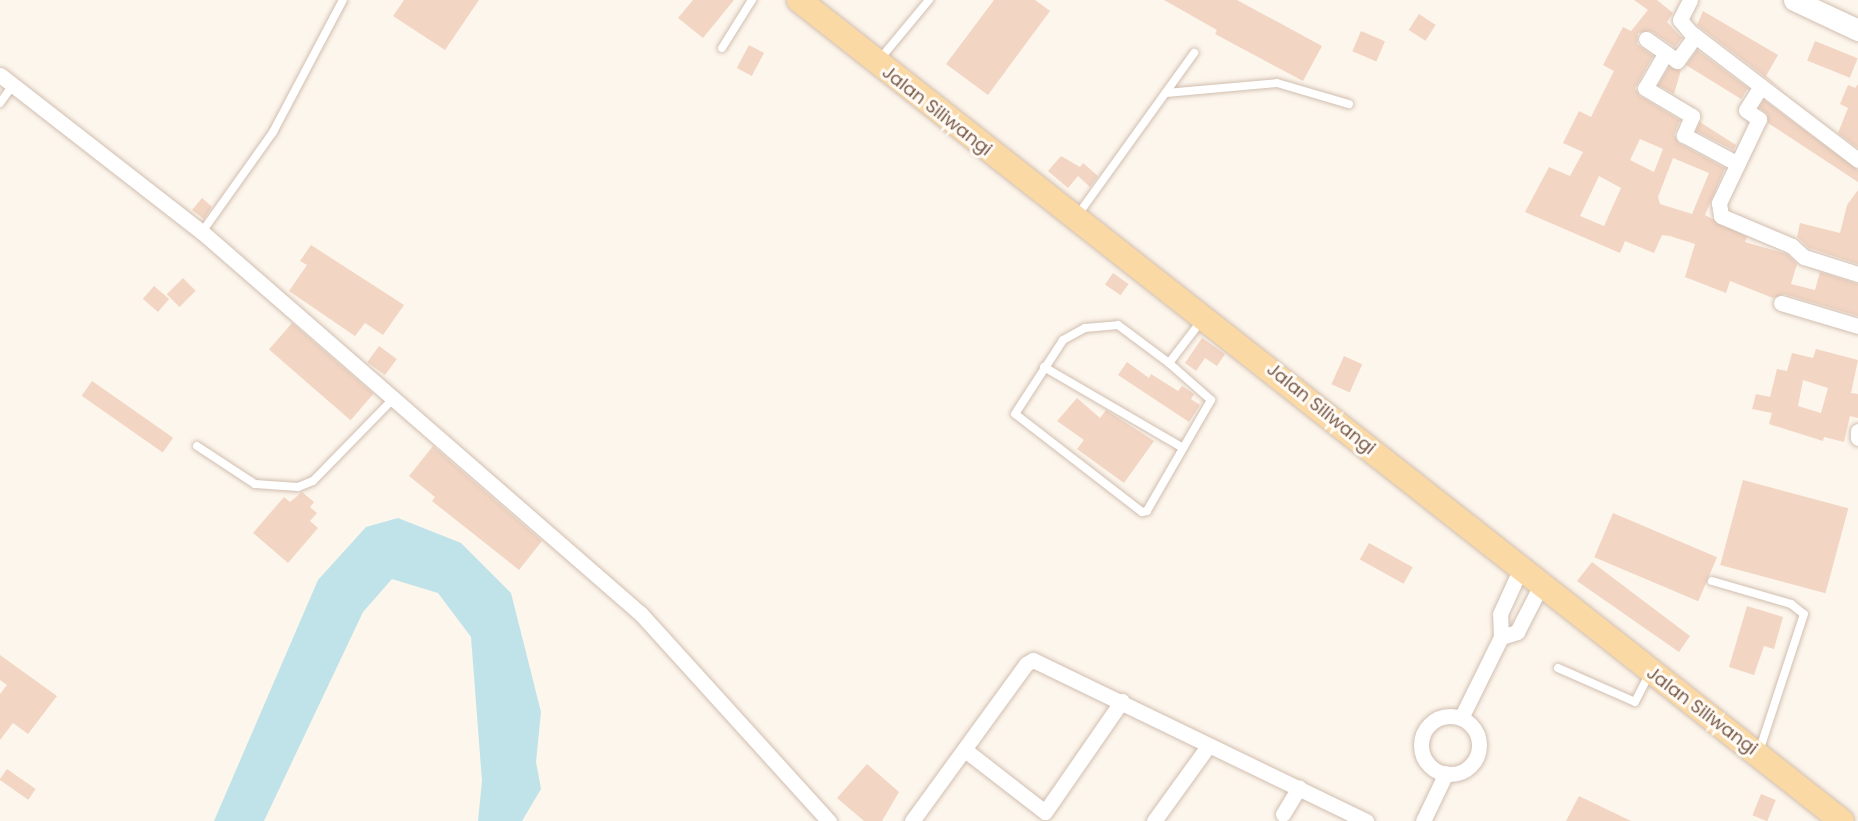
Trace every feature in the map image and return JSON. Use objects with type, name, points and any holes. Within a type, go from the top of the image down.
[{"type":"main road","name":"Jalan Siliwangi","points":[[799,0],[1076,218],[1205,316],[1541,585],[1842,821]]},
{"type":"main road","points":[[1794,0],[1858,30]]},
{"type":"street","points":[[1690,0],[1680,20],[1695,36],[1858,160]]},
{"type":"street","points":[[1646,39],[1677,61],[1695,36]]},
{"type":"street","points":[[1665,54],[1645,88],[1692,116],[1684,135],[1738,164]]},
{"type":"street","points":[[0,75],[202,232],[395,397],[641,614],[829,821]]},
{"type":"street","points":[[1761,87],[1746,110],[1759,119],[1719,203],[1721,216],[1792,246],[1804,257],[1858,274]]},
{"type":"street","points":[[1781,303],[1858,326]]},
{"type":"street","points":[[1858,431],[1858,438]]},
{"type":"street","points":[[1461,718],[1501,637],[1500,614],[1521,568]]},
{"type":"street","points":[[1501,637],[1517,632],[1541,585]]},
{"type":"street","points":[[912,821],[1026,664],[1033,660],[1122,701],[1208,746],[1366,821]]},
{"type":"street","points":[[965,750],[1045,812],[1122,701]]},
{"type":"street","points":[[1461,718],[1475,731],[1479,749],[1465,770],[1446,773],[1425,759],[1423,734],[1436,720],[1461,718]]},
{"type":"street","points":[[1154,821],[1208,746]]},
{"type":"street","points":[[1423,821],[1446,773]]},
{"type":"street","points":[[1284,819],[1299,788]]},
{"type":"lane","points":[[202,232],[273,132],[343,0]]},
{"type":"lane","points":[[722,48],[752,0]]},
{"type":"lane","points":[[877,63],[929,0]]},
{"type":"lane","points":[[1076,218],[1194,53]]},
{"type":"lane","points":[[1166,93],[1277,83],[1349,104]]},
{"type":"lane","points":[[0,103],[13,85]]},
{"type":"lane","points":[[1169,363],[1205,316]]},
{"type":"lane","points":[[1099,324],[1118,325],[1169,363],[1211,400],[1152,508],[1142,512],[1018,421],[1017,407],[1064,340],[1099,324]]},
{"type":"lane","points":[[1044,367],[1183,448]]},
{"type":"lane","points":[[198,446],[255,484],[298,487],[313,481],[395,397]]},
{"type":"lane","points":[[1712,581],[1791,604],[1804,614],[1759,754]]},
{"type":"lane","points":[[1558,668],[1635,702],[1650,671]]},
{"type":"water","points":[[398,518],[461,543],[511,593],[541,712],[536,762],[541,789],[522,821],[478,821],[482,781],[471,637],[438,593],[392,579],[363,612],[264,821],[214,821],[318,580],[366,527]]},
{"type":"building","points":[[404,0],[479,0],[445,50],[393,16]]},
{"type":"building","points":[[693,0],[734,0],[703,38],[678,18]]},
{"type":"building","points":[[994,0],[1035,0],[1050,11],[988,95],[946,64]]},
{"type":"building","points":[[1164,0],[1237,0],[1322,46],[1303,81],[1215,34],[1217,30]]},
{"type":"building","points":[[1634,0],[1657,0],[1673,13],[1667,22],[1682,38],[1675,47],[1651,31],[1638,33],[1637,44],[1653,56],[1635,88],[1640,96],[1680,120],[1674,135],[1679,143],[1725,168],[1705,215],[1747,237],[1745,242],[1787,254],[1797,264],[1791,284],[1815,290],[1820,272],[1858,284],[1858,316],[1784,294],[1773,298],[1730,281],[1726,293],[1685,277],[1695,244],[1670,236],[1662,235],[1654,253],[1625,241],[1620,253],[1525,212],[1549,167],[1570,176],[1583,152],[1563,143],[1579,111],[1591,117],[1614,71],[1603,65],[1623,27],[1631,31],[1648,10]],"holes":[[[1640,139],[1663,149],[1654,172],[1630,160]],[[1673,158],[1709,173],[1692,214],[1660,204],[1658,197]],[[1599,176],[1621,188],[1604,226],[1580,216]]]},
{"type":"building","points":[[1703,11],[1778,55],[1766,76],[1785,92],[1697,25]]},
{"type":"building","points":[[1419,14],[1436,25],[1425,41],[1409,30]]},
{"type":"building","points":[[1361,31],[1385,41],[1376,61],[1352,51]]},
{"type":"building","points":[[1815,41],[1858,58],[1850,78],[1807,60]]},
{"type":"building","points":[[749,45],[764,53],[752,76],[737,68]]},
{"type":"building","points":[[1697,50],[1748,88],[1741,99],[1686,65]]},
{"type":"building","points":[[1669,67],[1681,70],[1674,94],[1658,85]]},
{"type":"building","points":[[1858,84],[1858,148],[1838,133],[1848,108],[1840,104],[1848,85],[1855,88]]},
{"type":"building","points":[[1764,100],[1858,170],[1858,182],[1768,123],[1767,114],[1759,107]]},
{"type":"building","points":[[1700,122],[1736,145],[1733,150],[1696,131]]},
{"type":"building","points":[[1061,156],[1080,167],[1083,163],[1098,176],[1090,187],[1078,176],[1068,188],[1048,171]]},
{"type":"building","points":[[1858,190],[1858,264],[1809,248],[1797,237],[1800,223],[1840,233],[1847,205]]},
{"type":"building","points":[[202,198],[212,207],[204,219],[192,210]]},
{"type":"building","points":[[311,245],[404,305],[383,335],[365,323],[355,336],[289,291],[307,265],[300,261]]},
{"type":"building","points":[[1113,273],[1129,284],[1121,295],[1105,284]]},
{"type":"building","points":[[183,278],[196,291],[179,307],[167,294]]},
{"type":"building","points":[[154,286],[169,299],[158,312],[143,299]]},
{"type":"building","points":[[292,323],[374,394],[351,420],[269,349]]},
{"type":"building","points":[[1202,338],[1225,354],[1217,366],[1205,358],[1196,371],[1185,363]]},
{"type":"building","points":[[379,346],[397,359],[385,375],[367,362]]},
{"type":"building","points":[[1816,349],[1858,360],[1851,393],[1858,394],[1858,418],[1850,416],[1844,442],[1824,437],[1823,441],[1769,424],[1772,413],[1752,409],[1756,394],[1770,397],[1777,369],[1787,371],[1792,353],[1813,358]],"holes":[[[1803,380],[1828,388],[1821,413],[1798,406]]]},
{"type":"building","points":[[1344,356],[1362,364],[1350,392],[1331,384]]},
{"type":"building","points":[[1127,362],[1149,378],[1151,374],[1178,391],[1182,386],[1194,394],[1191,399],[1200,405],[1189,422],[1118,375]]},
{"type":"building","points":[[92,381],[173,438],[163,453],[82,396]]},
{"type":"building","points":[[1077,398],[1100,418],[1106,410],[1154,441],[1124,483],[1077,449],[1084,440],[1057,421]]},
{"type":"building","points":[[433,446],[542,541],[519,570],[432,501],[435,497],[409,476]]},
{"type":"building","points":[[1743,480],[1848,508],[1826,593],[1720,565]]},
{"type":"building","points":[[302,492],[314,502],[310,507],[317,513],[310,521],[318,528],[288,563],[253,533],[284,497],[290,502]]},
{"type":"building","points":[[1613,513],[1717,557],[1698,601],[1594,557]]},
{"type":"building","points":[[1369,543],[1413,567],[1404,584],[1360,560]]},
{"type":"building","points":[[1592,562],[1690,636],[1679,652],[1577,581]]},
{"type":"building","points":[[1747,606],[1783,617],[1774,649],[1764,646],[1754,675],[1729,667]]},
{"type":"building","points":[[0,655],[57,696],[28,734],[13,723],[0,740],[0,694],[7,685],[0,680]]},
{"type":"building","points":[[867,764],[899,792],[882,821],[864,821],[837,798]]},
{"type":"building","points":[[7,769],[36,789],[28,800],[0,780]]},
{"type":"building","points":[[1761,794],[1776,800],[1767,821],[1752,815]]},
{"type":"building","points":[[1579,796],[1631,821],[1566,821]]}]
